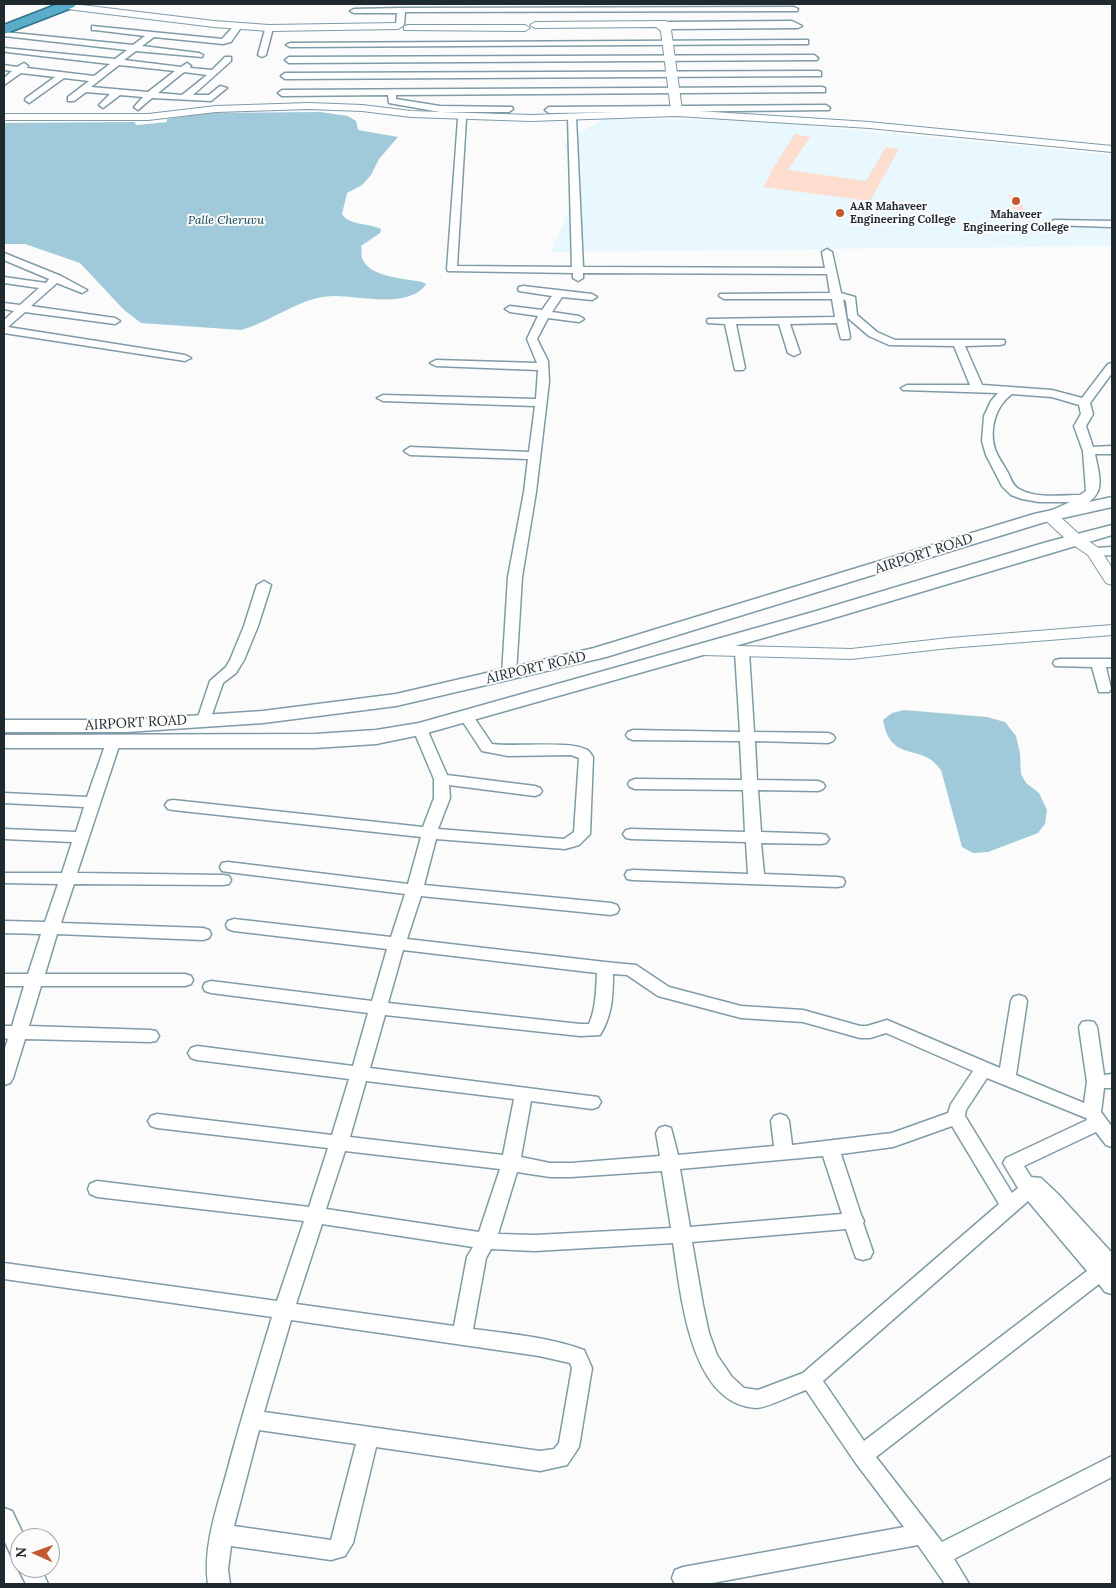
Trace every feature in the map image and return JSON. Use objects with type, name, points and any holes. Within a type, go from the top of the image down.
[{"type":"highway","points":[[4,25],[64,5]]},
{"type":"highway","points":[[4,30],[64,5]]},
{"type":"main road","name":"AIRPORT ROAD","points":[[4,726],[127,726],[263,717],[396,700],[599,653],[1050,516],[1112,502]]},
{"type":"main road","name":"AIRPORT ROAD","points":[[4,742],[314,740],[376,737],[420,729],[703,650],[880,599],[1075,539],[1112,530]]},
{"type":"street","points":[[64,5],[269,28],[798,26],[792,23],[665,26]]},
{"type":"street","points":[[663,6],[677,110]]},
{"type":"street","points":[[354,11],[400,8],[663,6],[794,9]]},
{"type":"street","points":[[524,7],[528,27],[529,92]]},
{"type":"street","points":[[400,8],[402,27],[392,101],[440,109],[509,109]]},
{"type":"street","points":[[79,42],[103,22]]},
{"type":"street","points":[[184,38],[203,22]]},
{"type":"street","points":[[95,28],[223,42],[228,40],[236,29]]},
{"type":"street","points":[[262,55],[269,28]]},
{"type":"street","points":[[4,34],[199,55],[138,107]]},
{"type":"street","points":[[71,99],[152,34]]},
{"type":"street","points":[[4,82],[58,40]]},
{"type":"street","points":[[290,45],[802,44],[776,49],[762,58]]},
{"type":"street","points":[[7,50],[214,73]]},
{"type":"street","points":[[289,60],[814,58]]},
{"type":"street","points":[[185,97],[228,59]]},
{"type":"street","points":[[4,68],[97,79]]},
{"type":"street","points":[[29,100],[62,74]]},
{"type":"street","points":[[285,76],[818,74]]},
{"type":"street","points":[[85,88],[207,100],[223,88]]},
{"type":"street","points":[[282,93],[822,90]]},
{"type":"street","points":[[103,105],[118,92]]},
{"type":"street","points":[[4,117],[148,117],[216,109],[309,106],[362,108],[431,115],[531,118],[677,110],[869,125],[1112,149]]},
{"type":"street","points":[[549,110],[826,108]]},
{"type":"street","points":[[572,117],[578,274]]},
{"type":"street","points":[[462,118],[452,269],[578,274],[831,271]]},
{"type":"street","points":[[1054,223],[1112,224]]},
{"type":"street","points":[[827,252],[845,337]]},
{"type":"street","points":[[4,256],[82,290]]},
{"type":"street","points":[[4,325],[57,278]]},
{"type":"street","points":[[4,280],[47,286]]},
{"type":"street","points":[[522,288],[592,297]]},
{"type":"street","points":[[509,674],[515,577],[530,492],[541,403],[542,359],[532,339],[559,293]]},
{"type":"street","points":[[724,296],[850,297],[852,316],[862,326],[884,340],[902,344],[1000,342]]},
{"type":"street","points":[[4,306],[115,321]]},
{"type":"street","points":[[510,309],[579,319]]},
{"type":"street","points":[[712,322],[841,320]]},
{"type":"street","points":[[730,321],[739,368]]},
{"type":"street","points":[[784,321],[794,353]]},
{"type":"street","points":[[4,330],[185,358]]},
{"type":"street","points":[[958,343],[976,388]]},
{"type":"street","points":[[436,363],[543,367]]},
{"type":"street","points":[[1084,404],[1112,366]]},
{"type":"street","points":[[906,388],[976,388],[1044,394],[1076,399],[1084,404],[1087,414],[1081,423],[1081,432],[1089,451],[1092,492],[1084,499],[1050,516],[1075,539],[1094,552],[1112,576]]},
{"type":"street","points":[[1008,391],[1002,394],[991,411],[987,433],[989,450],[1008,486],[1015,492],[1029,496],[1084,499]]},
{"type":"street","points":[[383,398],[541,403]]},
{"type":"street","points":[[410,450],[534,456]]},
{"type":"street","points":[[1089,451],[1112,450]]},
{"type":"street","points":[[1094,552],[1112,551]]},
{"type":"street","points":[[204,720],[217,681],[231,670],[237,660],[251,626],[264,585]]},
{"type":"street","name":"AIRPORT ROAD","points":[[703,650],[850,654],[949,643],[1112,630]]},
{"type":"street","points":[[742,652],[756,879]]},
{"type":"street","points":[[1060,663],[1112,663]]},
{"type":"street","points":[[1098,663],[1104,689]]},
{"type":"street","points":[[173,805],[430,833],[565,844],[574,841],[582,834],[586,757],[580,752],[570,750],[508,751],[487,748],[466,716]]},
{"type":"street","points":[[219,1584],[217,1569],[221,1534],[251,1420],[284,1310],[340,1142],[397,944],[442,798],[441,779],[420,729]]},
{"type":"street","points":[[633,735],[828,738]]},
{"type":"street","points":[[4,1078],[11,1033],[36,980],[51,928],[114,740]]},
{"type":"street","points":[[441,779],[535,791]]},
{"type":"street","points":[[635,784],[818,786]]},
{"type":"street","points":[[4,798],[92,802]]},
{"type":"street","points":[[4,834],[81,837]]},
{"type":"street","points":[[631,834],[821,838]]},
{"type":"street","points":[[4,878],[226,873],[611,909]]},
{"type":"street","points":[[633,876],[837,882]]},
{"type":"street","points":[[234,925],[605,968],[630,969],[664,992],[741,1012],[803,1016],[860,1032],[870,1032],[879,1027],[887,1026],[1095,1118],[1112,1140]]},
{"type":"street","points":[[4,927],[202,934]]},
{"type":"street","points":[[211,986],[379,1008],[594,1030],[600,1024],[605,968]]},
{"type":"street","points":[[4,980],[185,980]]},
{"type":"street","points":[[1007,1079],[1019,1001]]},
{"type":"street","points":[[862,1455],[1108,1275],[1032,1187],[1020,1177],[1012,1163],[1095,1118],[1104,1082],[1088,1027]]},
{"type":"street","points":[[11,1033],[150,1036]]},
{"type":"street","points":[[197,1053],[592,1102]]},
{"type":"street","points":[[984,1069],[957,1109],[956,1117],[1010,1205]]},
{"type":"street","points":[[462,1336],[477,1257],[486,1241],[512,1163],[524,1093]]},
{"type":"street","points":[[156,1120],[512,1163],[550,1170],[571,1170],[670,1163],[893,1140],[956,1117]]},
{"type":"street","points":[[780,1121],[784,1152]]},
{"type":"street","points":[[665,1133],[699,1333],[708,1359],[725,1383],[739,1396],[758,1399],[810,1379],[1032,1187]]},
{"type":"street","points":[[830,1148],[855,1221],[863,1252]]},
{"type":"street","points":[[97,1189],[315,1215],[486,1241],[535,1243],[682,1235],[855,1221]]},
{"type":"street","points":[[4,1271],[538,1347],[577,1356],[582,1368],[569,1447],[560,1458],[540,1461],[251,1420]]},
{"type":"street","points":[[810,1379],[862,1455],[939,1555],[958,1584]]},
{"type":"street","points":[[221,1534],[331,1550],[337,1549],[342,1543],[368,1437]]},
{"type":"street","points":[[939,1555],[1112,1466]]},
{"type":"street","points":[[4,1518],[10,1530]]},
{"type":"street","points":[[684,1578],[922,1534]]},
{"type":"shaded area","name":"AAR Mahaveer Engineering College","points":[[603,119],[751,120],[1112,155],[1112,246],[551,252],[581,181],[563,144]]},
{"type":"water","name":"Palle Cheruvu","points":[[320,112],[348,116],[356,121],[358,130],[398,137],[379,159],[371,175],[362,185],[347,193],[342,214],[349,221],[381,229],[380,233],[361,246],[362,258],[366,265],[372,270],[388,276],[426,284],[418,292],[397,299],[323,297],[299,304],[241,330],[141,323],[124,310],[80,263],[25,244],[4,244],[4,123],[134,122],[137,125],[167,122],[167,119],[208,113]]},
{"type":"water","points":[[904,710],[987,717],[1005,722],[1016,736],[1020,753],[1021,774],[1026,783],[1039,793],[1047,810],[1045,824],[1038,833],[988,852],[973,853],[962,847],[941,770],[933,761],[925,756],[900,748],[893,743],[887,734],[883,720],[892,713]]},
{"type":"building","points":[[795,134],[810,137],[788,170],[866,181],[886,147],[899,149],[870,201],[763,187],[771,174],[769,174]]},
{"type":"building","points":[[1008,195],[1019,196],[1025,213],[1014,213]]},
{"type":"place","name":"Mahaveer Engineering College","points":[[1016,201]]},
{"type":"place","name":"AAR Mahaveer Engineering College","points":[[840,213]]}]
